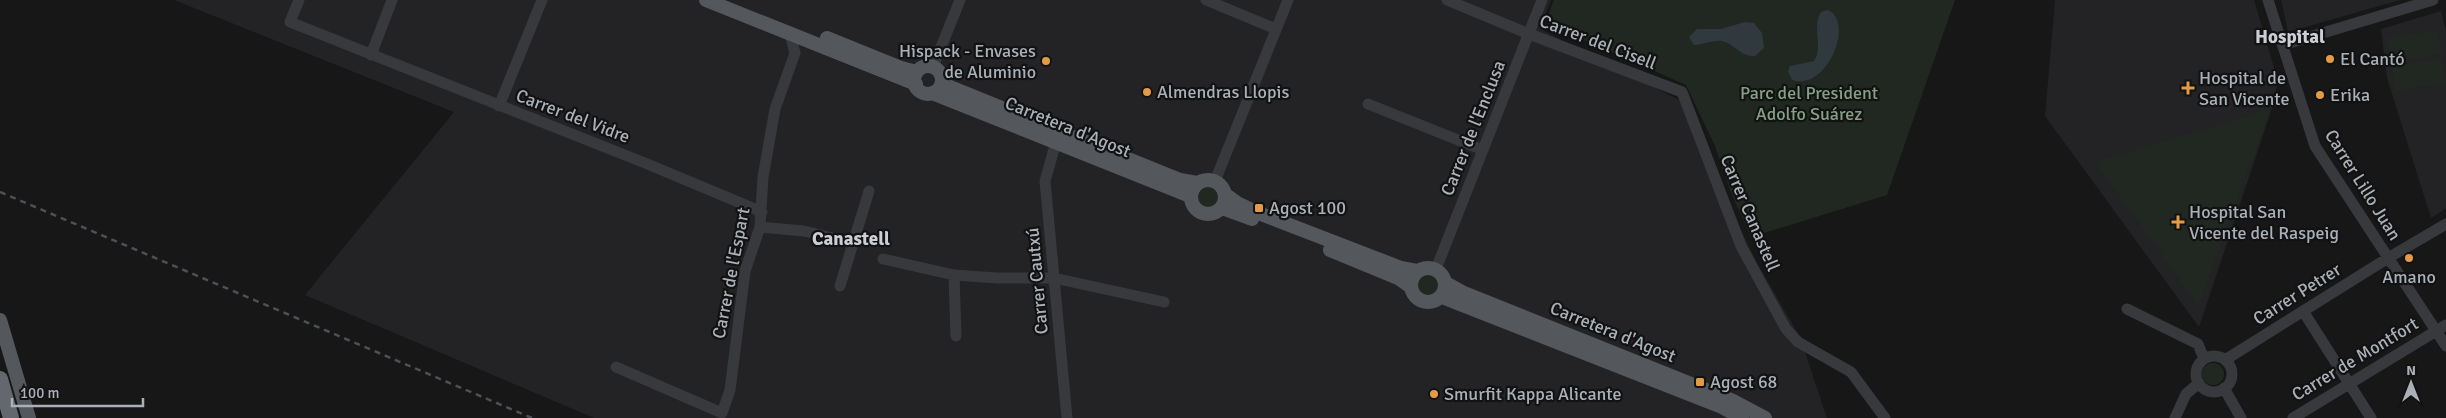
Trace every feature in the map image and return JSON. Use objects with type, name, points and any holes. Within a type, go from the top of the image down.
[{"type":"highway","points":[[0,379],[11,418]]},
{"type":"main road","points":[[706,0],[813,43],[916,78]]},
{"type":"main road","points":[[730,0],[901,68],[916,78],[922,92],[932,93],[939,88],[942,81],[940,72],[933,67],[927,66],[916,78]]},
{"type":"main road","name":"Carretera d'Agost","points":[[942,81],[950,87],[1180,180],[1197,183]]},
{"type":"main road","name":"Carretera d'Agost","points":[[932,93],[1190,196]]},
{"type":"main road","points":[[1214,180],[1220,184],[1224,201],[1212,214],[1201,213],[1193,206],[1190,196],[1197,183],[1214,180]]},
{"type":"main road","points":[[1224,201],[1237,203],[1401,268],[1418,271],[1430,268],[1436,269],[1440,273],[1444,290],[1432,302],[1426,303],[1416,297],[1411,287],[1411,281],[1418,271]]},
{"type":"main road","points":[[1224,201],[1398,278],[1411,287]]},
{"type":"main road","name":"Carretera d'Agost","points":[[1444,290],[1722,407],[1742,418]]},
{"type":"main road","name":"Carretera d'Agost","points":[[1444,290],[1464,293],[1731,400],[1765,418]]},
{"type":"main road","points":[[0,320],[29,418]]},
{"type":"street","name":"Carrer del Vidre","points":[[299,0],[290,22],[645,162],[762,212]]},
{"type":"street","points":[[370,55],[392,0]]},
{"type":"street","points":[[499,106],[542,0]]},
{"type":"street","points":[[933,67],[960,0]]},
{"type":"street","points":[[1206,0],[1276,29]]},
{"type":"street","points":[[1214,180],[1288,0]]},
{"type":"street","name":"Carrer del Cisell","points":[[1447,0],[1529,34],[1682,92]]},
{"type":"street","name":"Carrer de l'Enclusa","points":[[1436,269],[1542,0]]},
{"type":"street","name":"Carrer Lillo Juan","points":[[2268,0],[2315,146],[2388,258],[2441,328],[2446,346]]},
{"type":"street","points":[[2283,45],[2434,0]]},
{"type":"street","points":[[790,34],[795,53],[813,43]]},
{"type":"street","name":"Carrer de l'Espart","points":[[616,367],[722,413],[730,390],[746,271],[760,227],[763,177],[775,109],[795,53]]},
{"type":"street","name":"Carrer Canastell","points":[[1682,92],[1741,246],[1786,329],[1798,342],[1851,372],[1885,418]]},
{"type":"street","points":[[1368,104],[1483,150]]},
{"type":"street","name":"Carrer Cautxú","points":[[1056,142],[1045,181],[1067,418]]},
{"type":"street","points":[[840,286],[869,191]]},
{"type":"street","name":"Carrer Petrer","points":[[2225,360],[2446,224]]},
{"type":"street","points":[[760,227],[804,231],[853,243]]},
{"type":"street","points":[[883,259],[954,275],[990,278],[1054,278],[1164,302]]},
{"type":"street","points":[[954,275],[956,336]]},
{"type":"street","points":[[2127,309],[2198,344],[2204,358]]},
{"type":"street","points":[[2303,311],[2371,418]]},
{"type":"street","name":"Carrer de Montfort","points":[[2293,418],[2441,328]]},
{"type":"street","points":[[2215,356],[2225,360],[2231,371],[2231,377],[2224,388],[2213,391],[2202,387],[2196,370],[2204,358],[2215,356]]},
{"type":"street","points":[[2174,418],[2186,394],[2199,383]]},
{"type":"street","points":[[2224,388],[2241,418]]},
{"type":"shaded area","points":[[174,0],[1551,0],[1540,29],[1679,100],[1757,263],[1800,337],[1827,418],[594,418],[305,295],[454,112]]},
{"type":"shaded area","name":"Hospital San Vicente del Raspeig","points":[[2055,0],[2254,0],[2278,81],[2273,105],[2199,327],[2045,116]]},
{"type":"shaded area","points":[[2281,0],[2400,0],[2288,32]]},
{"type":"shaded area","points":[[1828,10],[1836,17],[1839,28],[1838,41],[1833,54],[1826,66],[1816,76],[1805,81],[1792,80],[1788,71],[1790,66],[1814,61],[1818,49],[1818,18],[1821,12]]},
{"type":"shaded area","points":[[2441,11],[2446,31],[2446,208],[2431,218],[2387,78],[2381,29]]},
{"type":"shaded area","points":[[1745,22],[1754,23],[1762,33],[1764,48],[1755,56],[1745,55],[1722,41],[1694,45],[1689,37],[1697,29],[1721,29]]},
{"type":"green space","name":"Parc del President Adolfo Suárez","points":[[1554,0],[1955,0],[1887,195],[1751,237],[1731,193],[1715,146],[1686,85],[1552,26],[1549,13]]},
{"type":"green space","points":[[2438,30],[2442,54],[2390,62],[2387,38]]},
{"type":"green space","points":[[2442,59],[2446,83],[2395,91],[2391,67]]},
{"type":"green space","points":[[2271,109],[2198,305],[2095,162]]},
{"type":"green space","points":[[1208,186],[1216,189],[1219,197],[1216,205],[1208,208],[1200,205],[1197,197],[1200,189]]},
{"type":"green space","points":[[1428,274],[1436,277],[1439,285],[1436,293],[1428,296],[1420,293],[1417,285],[1420,277]]},
{"type":"green space","points":[[2213,363],[2221,366],[2224,374],[2221,382],[2213,385],[2205,382],[2202,374],[2205,366]]},
{"type":"railway","points":[[0,192],[532,418]]},
{"type":"place","name":"El Cantó","points":[[2330,59]]},
{"type":"place","name":"Hispack - Envases de Aluminio","points":[[1046,61]]},
{"type":"place","name":"Hospital de San Vicente","points":[[2188,88]]},
{"type":"place","name":"Almendras Llopis","points":[[1147,92]]},
{"type":"place","name":"Erika","points":[[2320,95]]},
{"type":"place","name":"Agost 100","points":[[1259,208]]},
{"type":"place","name":"Hospital San Vicente del Raspeig","points":[[2178,222]]},
{"type":"place","name":"Amano","points":[[2409,258]]},
{"type":"place","name":"Agost 68","points":[[1700,382]]},
{"type":"place","name":"Smurfit Kappa Alicante","points":[[1434,394]]},
{"type":"district","name":"Hospital","points":[[2290,37]]},
{"type":"district","name":"Canastell","points":[[851,239]]}]
